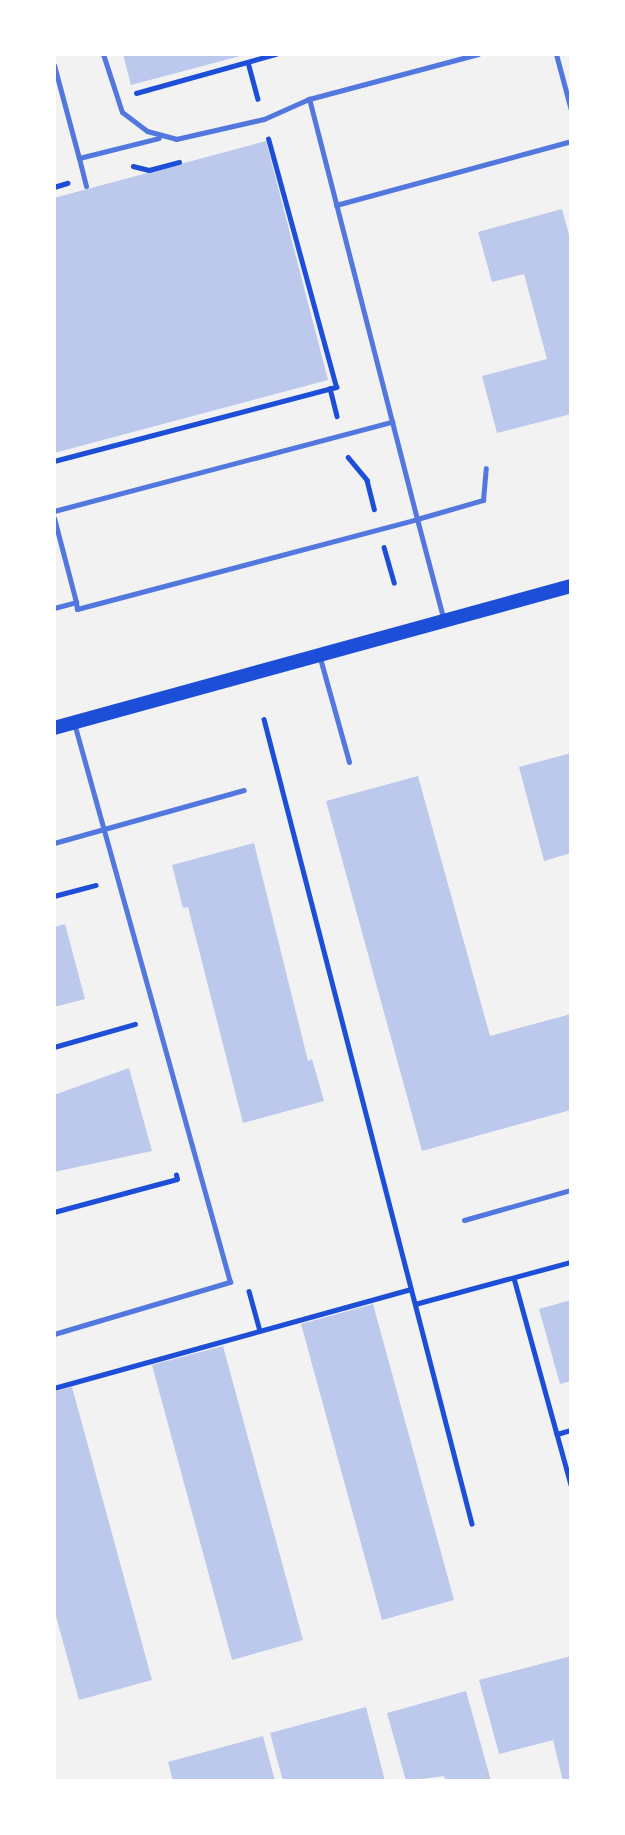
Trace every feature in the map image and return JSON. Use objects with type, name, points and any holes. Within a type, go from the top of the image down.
[{"type":"main road","points":[[54,728],[571,586]]},
{"type":"lane","points":[[103,54],[115,98],[134,123],[160,137]]},
{"type":"lane","points":[[79,158],[160,137],[192,138],[264,119],[309,99],[478,54]]},
{"type":"lane","points":[[556,54],[571,110]]},
{"type":"lane","points":[[54,65],[86,186]]},
{"type":"lane","points":[[309,99],[444,621]]},
{"type":"lane","points":[[336,205],[571,141]]},
{"type":"lane","points":[[54,512],[392,422]]},
{"type":"lane","points":[[54,518],[78,609],[483,500],[486,468]]},
{"type":"lane","points":[[54,608],[76,602]]},
{"type":"lane","points":[[319,655],[349,762]]},
{"type":"lane","points":[[54,1334],[230,1282],[73,722]]},
{"type":"lane","points":[[54,842],[244,790]]},
{"type":"lane","points":[[464,1220],[571,1191]]},
{"type":"path","points":[[115,98],[276,54]]},
{"type":"path","points":[[248,62],[258,99]]},
{"type":"path","points":[[54,461],[336,387],[268,138],[255,142]]},
{"type":"path","points":[[133,166],[149,170],[189,159]]},
{"type":"path","points":[[330,388],[337,417]]},
{"type":"path","points":[[348,457],[367,480],[375,510]]},
{"type":"path","points":[[384,547],[394,583]]},
{"type":"path","points":[[264,719],[472,1524]]},
{"type":"path","points":[[54,896],[96,885],[100,898]]},
{"type":"path","points":[[131,1012],[138,1036]]},
{"type":"path","points":[[54,1047],[135,1024]]},
{"type":"path","points":[[54,1212],[177,1179],[174,1166]]},
{"type":"path","points":[[415,1304],[571,1262]]},
{"type":"path","points":[[514,1278],[571,1485]]},
{"type":"path","points":[[54,1388],[411,1289]]},
{"type":"path","points":[[557,1434],[571,1430]]},
{"type":"building","points":[[123,54],[244,54],[244,55],[131,85]]},
{"type":"building","points":[[266,141],[328,380],[54,453],[54,198]]},
{"type":"building","points":[[562,209],[571,242],[571,414],[497,433],[482,376],[547,359],[524,274],[492,282],[478,232]]},
{"type":"building","points":[[571,753],[571,853],[544,861],[519,767]]},
{"type":"building","points":[[418,776],[490,1036],[571,1014],[571,1110],[422,1151],[326,801]]},
{"type":"building","points":[[254,843],[308,1061],[312,1059],[324,1101],[243,1123],[188,907],[183,908],[172,865]]},
{"type":"building","points":[[65,924],[85,999],[54,1007],[54,927]]},
{"type":"building","points":[[129,1068],[152,1151],[54,1172],[54,1095]]},
{"type":"building","points":[[571,1300],[571,1381],[560,1384],[539,1309]]},
{"type":"building","points":[[373,1304],[454,1600],[382,1620],[301,1324]]},
{"type":"building","points":[[223,1346],[303,1640],[232,1660],[152,1365]]},
{"type":"building","points":[[72,1387],[152,1680],[79,1700],[54,1609],[54,1392]]},
{"type":"building","points":[[571,1656],[571,1781],[563,1781],[553,1740],[499,1754],[479,1680]]},
{"type":"building","points":[[466,1691],[491,1781],[446,1781],[444,1776],[406,1781],[387,1713]]},
{"type":"building","points":[[366,1707],[385,1781],[283,1781],[270,1733]]},
{"type":"building","points":[[263,1736],[275,1781],[173,1781],[168,1762]]}]
